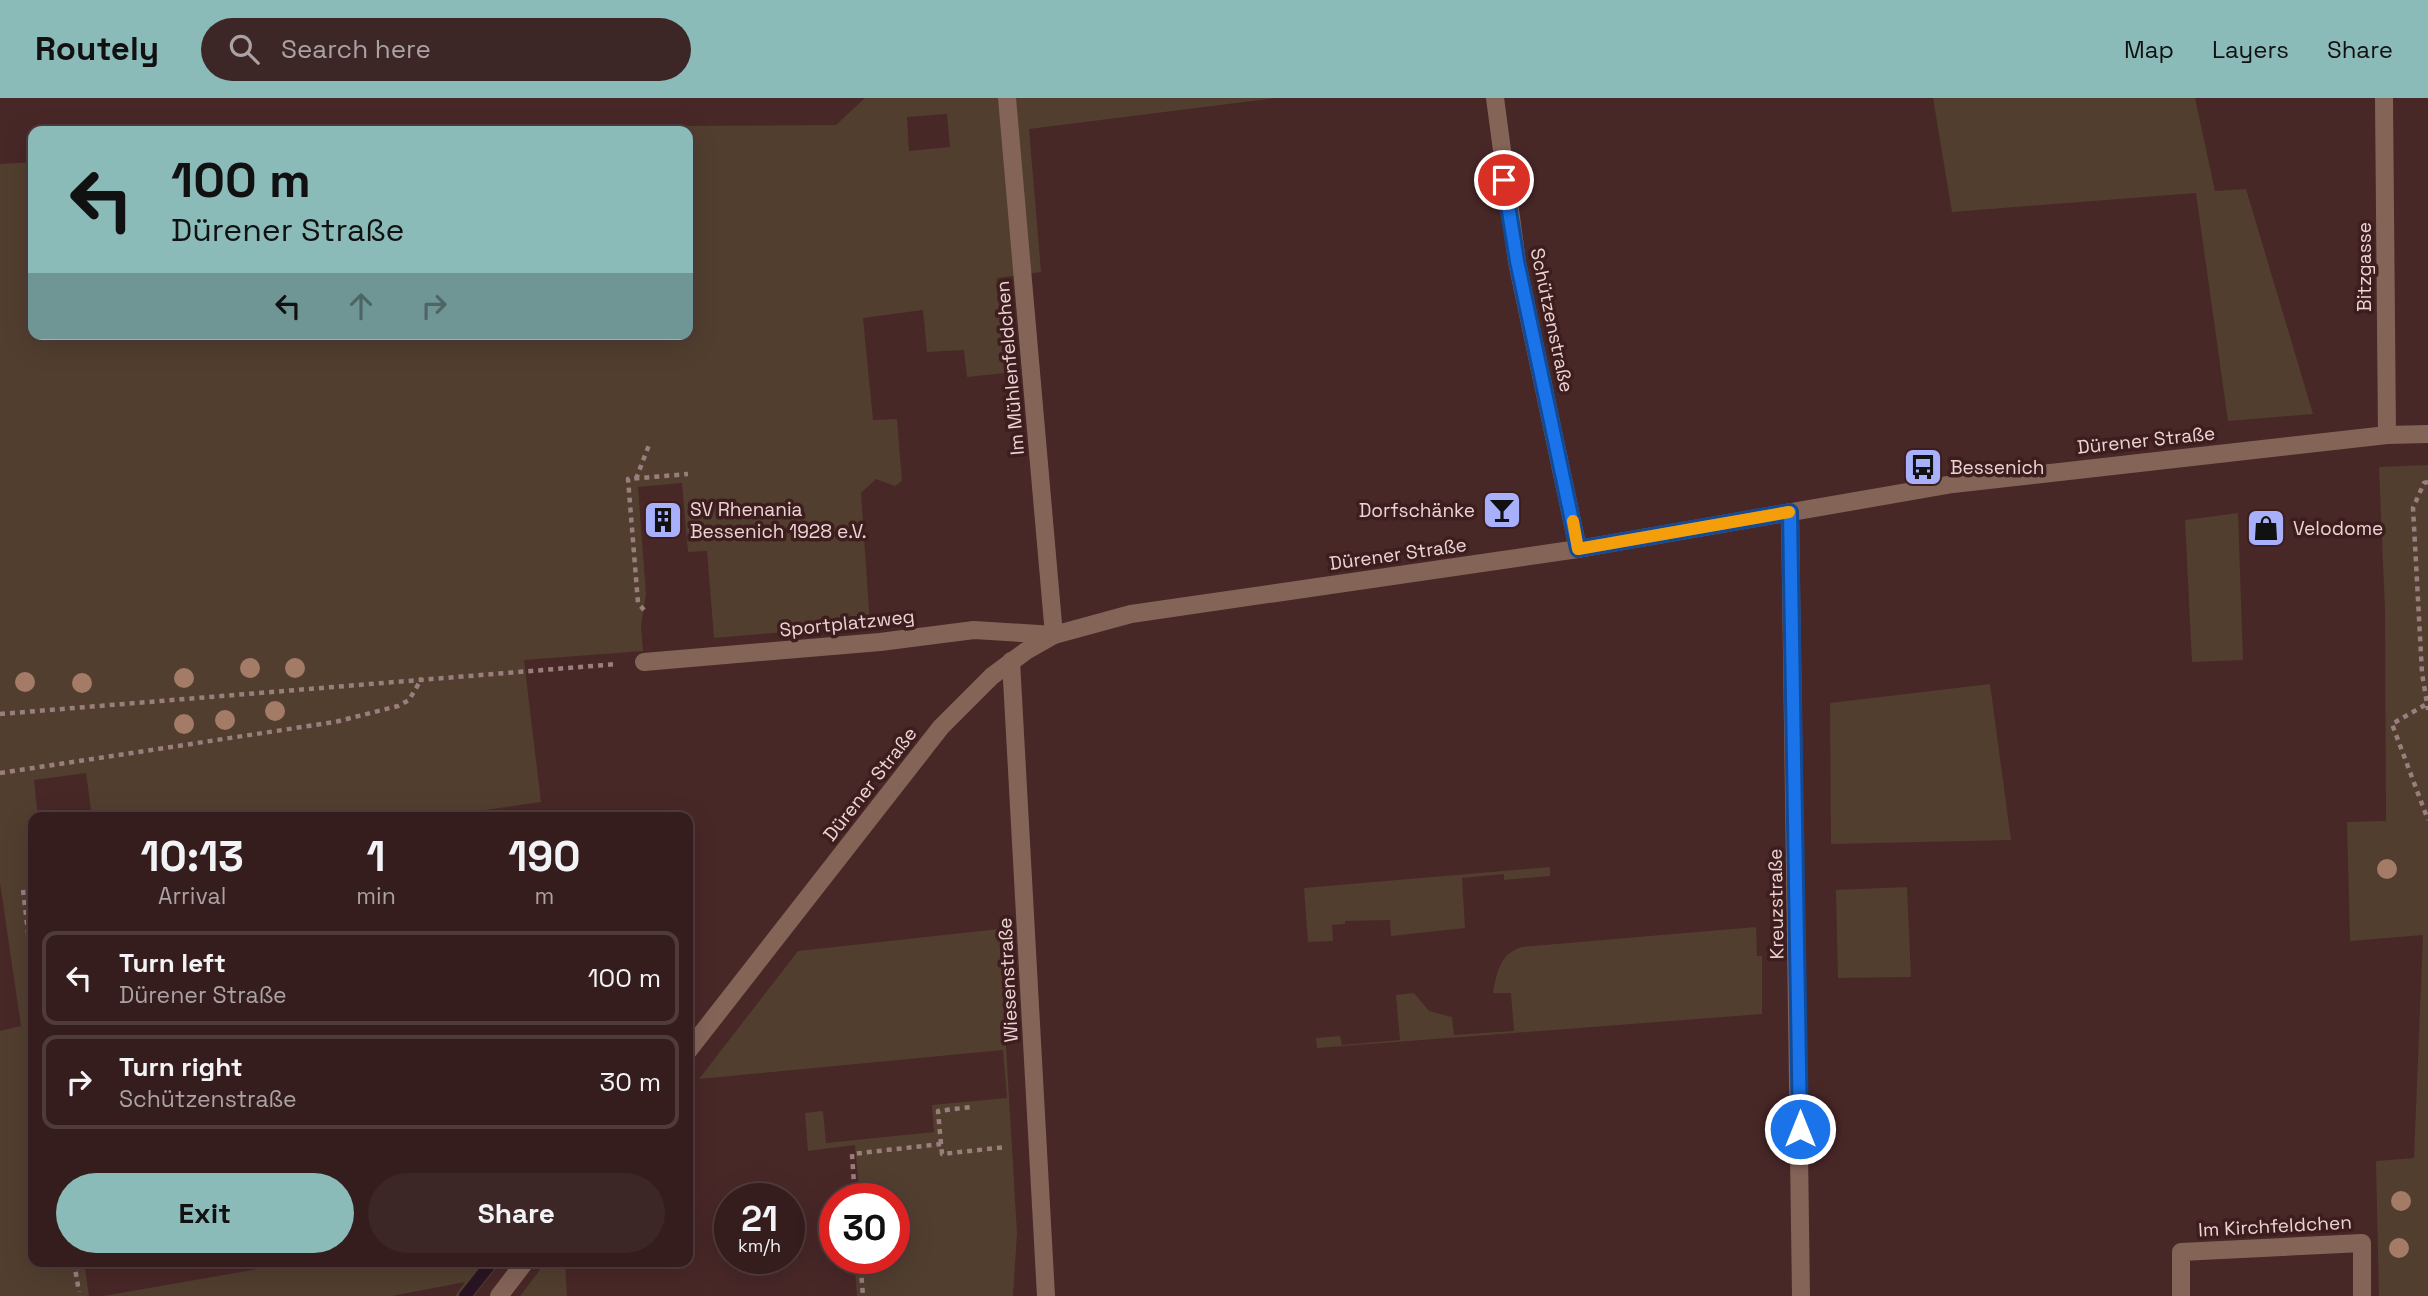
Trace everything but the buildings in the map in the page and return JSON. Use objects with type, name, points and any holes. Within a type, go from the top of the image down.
[{"type":"street","name":"Im Mühlenfeldchen","points":[[1007,98],[1054,635]]},
{"type":"street","name":"Schützenstraße","points":[[1495,98],[1517,261],[1578,549]]},
{"type":"street","name":"Bitzgasse","points":[[2384,98],[2387,435]]},
{"type":"street","name":"Dürener Straße","points":[[693,1045],[941,727],[969,696],[1011,661],[1054,635],[1131,614],[1578,549],[2029,473],[2387,435],[2428,434]]},
{"type":"street","name":"Kreuzstraße","points":[[1790,512],[1801,1296]]},
{"type":"street","name":"Sportplatzweg","points":[[644,663],[974,631],[1054,635]]},
{"type":"street","name":"Wiesenstraße","points":[[1011,661],[1046,1296]]},
{"type":"street","name":"Im Kirchfeldchen","points":[[2181,1296],[2181,1252],[2362,1243],[2362,1296]]},
{"type":"street","points":[[499,1296],[521,1267]]},
{"type":"path","points":[[636,479],[649,445]]},
{"type":"path","points":[[644,610],[638,603],[628,479],[688,474]]},
{"type":"path","points":[[2428,482],[2424,483],[2413,508],[2427,707],[2392,724],[2428,820]]},
{"type":"path","points":[[0,714],[422,678],[644,663]]},
{"type":"path","points":[[0,773],[335,722],[398,706],[409,700],[422,678]]},
{"type":"path","points":[[23,890],[28,932]]},
{"type":"path","points":[[971,1107],[939,1111],[942,1154],[1012,1146]]},
{"type":"path","points":[[854,1183],[852,1153],[942,1144]]},
{"type":"path","points":[[75,1267],[79,1292]]},
{"type":"path","points":[[861,1274],[863,1296]]},
{"type":"shaded area","points":[[865,98],[1276,98],[1029,129],[1041,272],[997,278],[1005,373],[967,377],[964,350],[927,352],[923,310],[863,318],[873,420],[897,419],[902,481],[895,486],[876,479],[861,493],[870,625],[714,638],[707,551],[688,552],[682,483],[638,487],[646,594],[641,626],[643,651],[524,660],[541,802],[471,812],[91,812],[86,773],[34,780],[37,812],[28,812],[28,1267],[85,1267],[89,1296],[0,1296],[0,1031],[21,1026],[0,883],[0,164],[28,162],[28,340],[693,340],[693,126],[671,126],[836,125]],"holes":[[[947,114],[950,147],[909,151],[907,117]]]},
{"type":"shaded area","points":[[1933,98],[2195,98],[2215,191],[2246,189],[2313,414],[2228,421],[2196,193],[1952,212]]},
{"type":"shaded area","points":[[2428,465],[2428,1296],[2379,1296],[2376,1161],[2414,1158],[2423,935],[2350,941],[2347,822],[2386,821],[2385,610],[2379,467]]},
{"type":"shaded area","points":[[2238,513],[2243,660],[2192,662],[2185,520]]},
{"type":"shaded area","points":[[1990,684],[2011,840],[1831,844],[1830,703]]},
{"type":"shaded area","points":[[1550,867],[1550,876],[1504,880],[1504,874],[1462,878],[1465,928],[1391,936],[1390,920],[1345,921],[1345,924],[1332,925],[1333,941],[1308,942],[1304,888]]},
{"type":"shaded area","points":[[1907,887],[1911,977],[1838,978],[1836,890]]},
{"type":"shaded area","points":[[1756,927],[1757,956],[1762,956],[1762,1014],[1317,1048],[1316,1038],[1340,1036],[1342,1045],[1400,1040],[1396,995],[1414,993],[1429,1011],[1452,1017],[1454,1035],[1514,1031],[1511,993],[1493,993],[1500,965],[1508,954],[1522,947]]},
{"type":"shaded area","points":[[999,929],[1017,1233],[1013,1296],[857,1296],[855,1274],[910,1274],[910,1183],[859,1183],[855,1145],[808,1151],[805,1113],[823,1111],[826,1143],[934,1132],[932,1105],[1007,1098],[1003,1050],[699,1079],[798,951]]},
{"type":"shaded area","points":[[269,1267],[497,1267],[474,1296],[455,1296],[465,1282],[392,1296],[103,1296]]},
{"type":"shaded area","points":[[542,1267],[565,1267],[567,1296],[520,1296]]},
{"type":"waterway","points":[[465,1296],[488,1267]]},
{"type":"slow traffic","points":[[1573,521],[1578,549],[1789,512]]},
{"type":"place","name":"Bessenich","points":[[1923,467]]},
{"type":"place","name":"Dorfschänke","points":[[1502,510]]},
{"type":"place","name":"SV Rhenania Bessenich 1928 e.V.","points":[[663,520]]},
{"type":"place","name":"Velodome","points":[[2266,528]]},
{"type":"route","points":[[1504,180],[1517,261],[1578,549],[1790,512],[1800,1129]]}]
